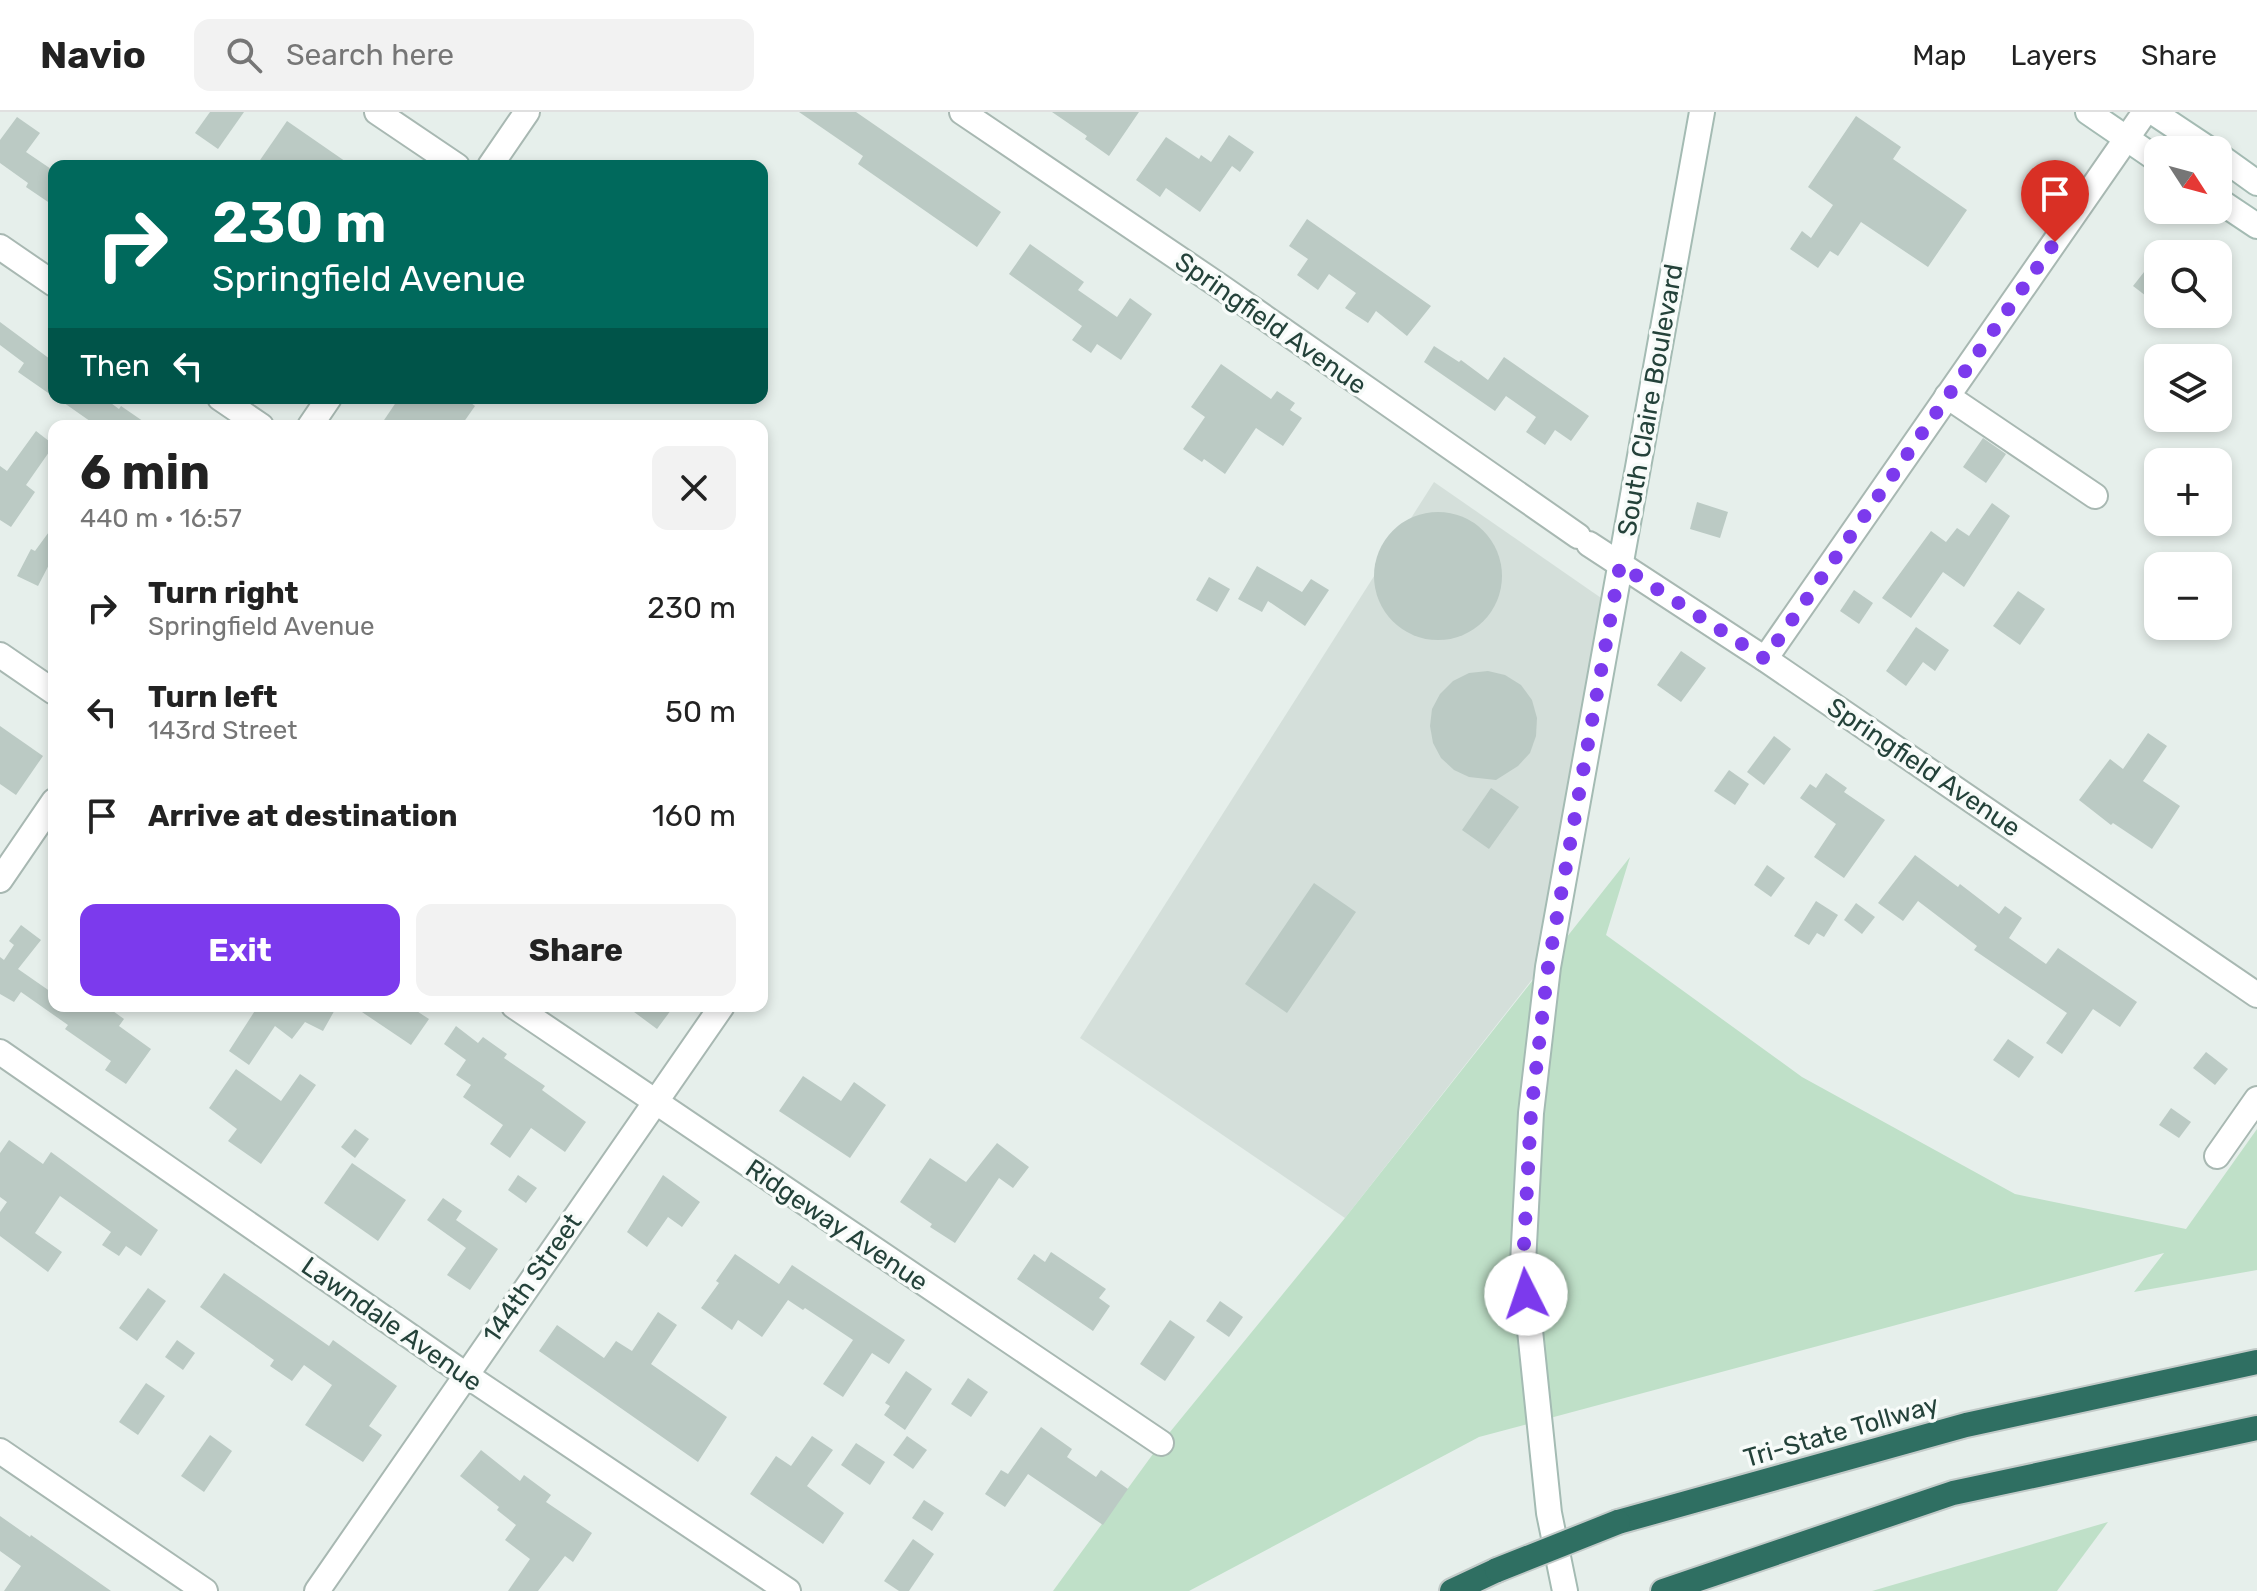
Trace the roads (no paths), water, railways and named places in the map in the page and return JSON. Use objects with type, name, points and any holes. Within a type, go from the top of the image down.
[{"type":"highway","name":"Tri-State Tollway","points":[[1452,1591],[1618,1522],[1966,1425],[2257,1362]]},
{"type":"highway","points":[[1663,1591],[1953,1493],[2257,1428]]},
{"type":"street","points":[[377,112],[448,160]]},
{"type":"street","points":[[494,160],[527,112]]},
{"type":"street","name":"Springfield Avenue","points":[[962,112],[1218,285],[1583,540],[1765,659],[2257,995]]},
{"type":"street","name":"South Claire Boulevard","points":[[1565,1591],[1549,1513],[1523,1263],[1531,1113],[1548,967],[1702,112]]},
{"type":"street","points":[[2088,112],[2144,151]]},
{"type":"street","points":[[1765,659],[2145,112]]},
{"type":"street","points":[[2153,112],[2189,136]]},
{"type":"street","points":[[2232,165],[2257,183]]},
{"type":"street","points":[[2232,209],[2257,226]]},
{"type":"street","points":[[0,247],[48,280]]},
{"type":"street","points":[[1947,396],[2095,496]]},
{"type":"street","points":[[229,404],[252,420]]},
{"type":"street","points":[[0,655],[48,688]]},
{"type":"street","points":[[0,880],[48,810]]},
{"type":"street","name":"Ridgeway Avenue","points":[[523,1012],[1161,1443]]},
{"type":"street","name":"144th Street","points":[[317,1591],[718,1012]]},
{"type":"street","name":"Lawndale Avenue","points":[[0,1052],[466,1375],[788,1591]]},
{"type":"street","points":[[2217,1156],[2257,1099]]},
{"type":"street","points":[[0,1451],[205,1591]]}]
